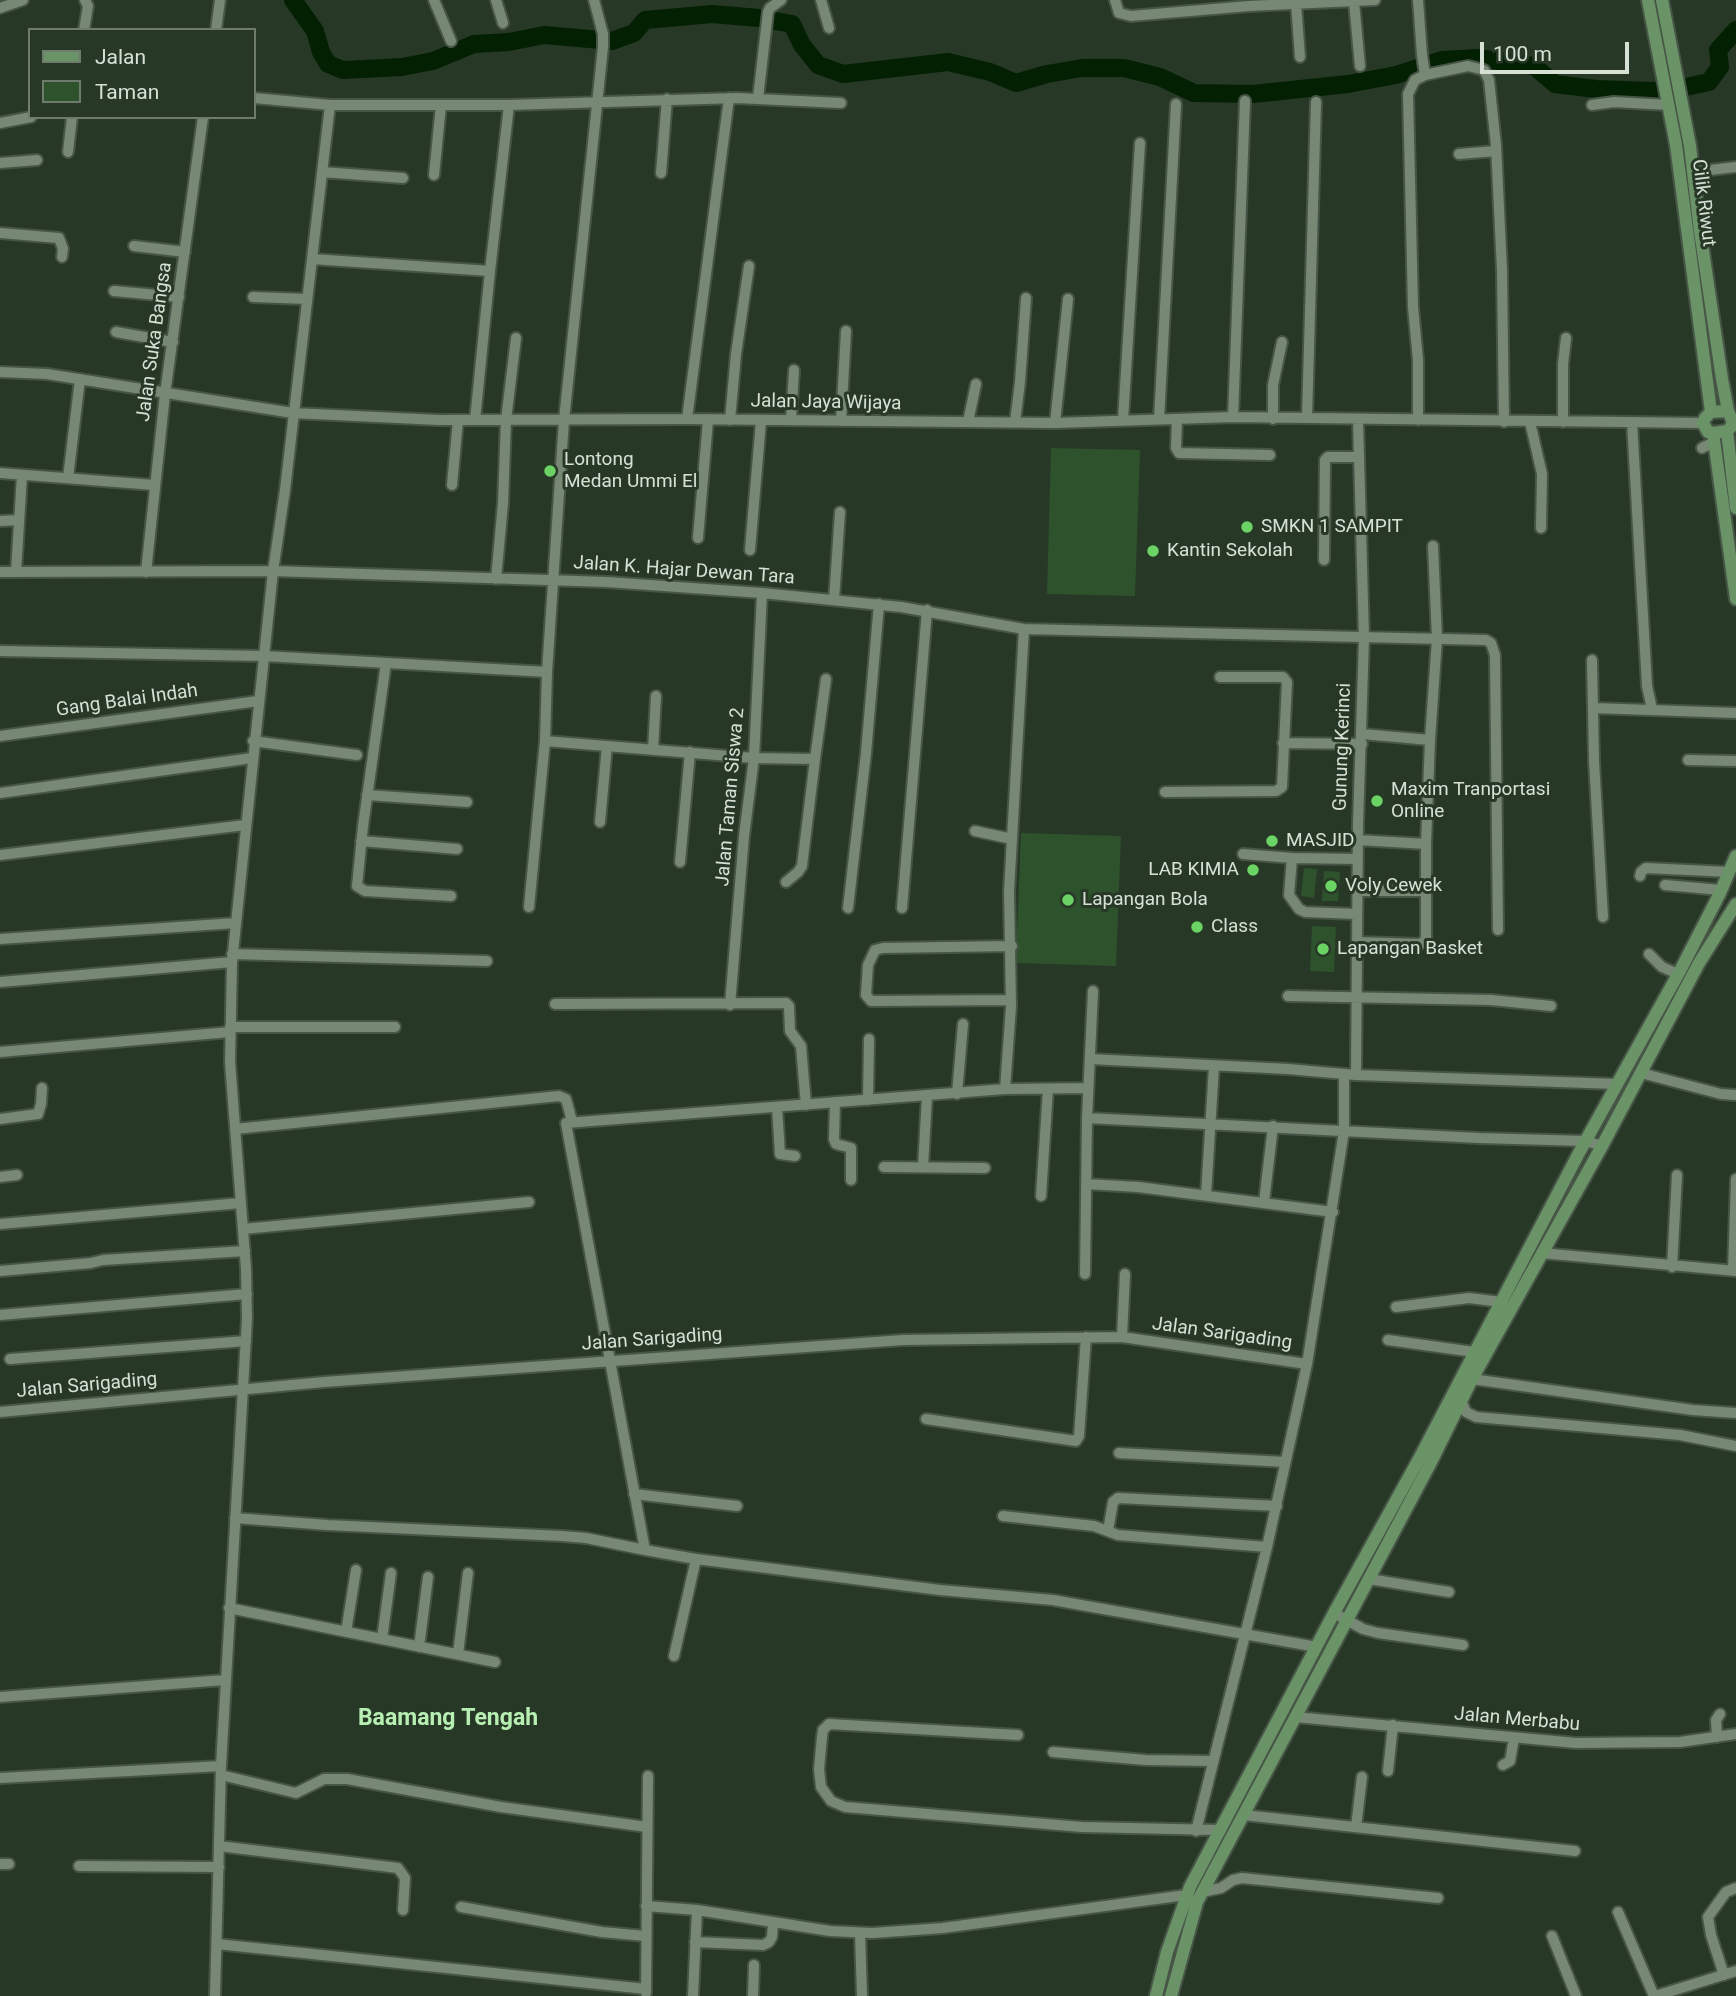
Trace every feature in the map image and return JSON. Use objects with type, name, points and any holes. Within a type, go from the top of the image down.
[{"type":"main road","name":"Cilik Riwut","points":[[1648,0],[1657,40],[1669,71]]},
{"type":"main road","name":"Cilik Riwut","points":[[1662,0],[1670,36],[1669,71],[1673,100],[1721,379],[1732,420],[1736,508]]},
{"type":"main road","points":[[1657,40],[1670,36]]},
{"type":"main road","name":"Cilik Riwut","points":[[1673,100],[1693,172],[1691,207],[1711,412]]},
{"type":"main road","points":[[1728,411],[1711,412],[1703,424],[1710,441],[1736,599]]},
{"type":"main road","points":[[1710,441],[1732,428]]},
{"type":"main road","points":[[1156,1996],[1186,1895],[1221,1830],[1295,1717],[1369,1579],[1472,1379],[1586,1141],[1678,974],[1736,856]]},
{"type":"main road","points":[[1171,1996],[1180,1955],[1197,1902],[1244,1815],[1263,1764],[1334,1614],[1419,1460],[1501,1301],[1541,1253],[1602,1146],[1699,963],[1736,904]]},
{"type":"street","points":[[0,8],[23,0]]},
{"type":"street","points":[[84,28],[88,6],[85,0]]},
{"type":"street","points":[[434,0],[451,41]]},
{"type":"street","points":[[496,0],[503,23]]},
{"type":"street","points":[[529,907],[545,741],[564,420],[604,34],[594,0]]},
{"type":"street","points":[[758,98],[768,9],[781,0]]},
{"type":"street","points":[[821,0],[829,28]]},
{"type":"street","points":[[1115,0],[1119,13],[1131,16],[1318,1],[1375,0]]},
{"type":"street","points":[[1418,0],[1425,73]]},
{"type":"street","points":[[216,28],[220,2]]},
{"type":"street","points":[[1354,2],[1360,66]]},
{"type":"street","points":[[1296,3],[1300,57]]},
{"type":"street","points":[[1418,420],[1408,94],[1415,80],[1425,73],[1468,66],[1485,70],[1489,80],[1496,151],[1502,271],[1504,422]]},
{"type":"street","points":[[256,98],[330,105],[509,105],[729,98],[841,103]]},
{"type":"street","points":[[687,419],[729,98]]},
{"type":"street","points":[[661,173],[667,99]]},
{"type":"street","points":[[1592,105],[1673,100]]},
{"type":"street","points":[[1233,417],[1245,101]]},
{"type":"street","points":[[1307,418],[1316,102]]},
{"type":"street","points":[[1159,419],[1176,104]]},
{"type":"street","points":[[215,1996],[225,1680],[247,1294],[230,1029],[232,958],[253,741],[330,105]]},
{"type":"street","points":[[434,175],[441,105]]},
{"type":"street","points":[[475,420],[509,105]]},
{"type":"street","points":[[0,124],[28,118]]},
{"type":"street","points":[[68,152],[72,119]]},
{"type":"street","name":"Jalan Suka Bangsa","points":[[146,572],[165,394],[203,119]]},
{"type":"street","points":[[1123,420],[1140,143]]},
{"type":"street","points":[[1459,154],[1496,151]]},
{"type":"street","points":[[0,163],[37,160]]},
{"type":"street","points":[[1693,172],[1736,167]]},
{"type":"street","points":[[322,172],[403,178]]},
{"type":"street","points":[[0,233],[59,237],[63,249],[62,257]]},
{"type":"street","points":[[134,246],[185,252]]},
{"type":"street","points":[[312,259],[490,271]]},
{"type":"street","points":[[730,420],[736,354],[749,266]]},
{"type":"street","points":[[114,291],[179,297]]},
{"type":"street","points":[[253,297],[307,299]]},
{"type":"street","points":[[1015,422],[1026,298]]},
{"type":"street","points":[[1055,423],[1068,299]]},
{"type":"street","points":[[841,421],[846,331]]},
{"type":"street","points":[[116,332],[173,342]]},
{"type":"street","points":[[496,579],[503,503],[506,420],[516,338]]},
{"type":"street","points":[[1563,422],[1566,338]]},
{"type":"street","points":[[1273,419],[1273,385],[1282,342]]},
{"type":"street","points":[[792,420],[794,370]]},
{"type":"street","name":"Jalan Jaya Wijaya","points":[[0,372],[47,374],[293,413],[458,420],[687,419],[1055,423],[1233,417],[1703,424]]},
{"type":"street","points":[[68,478],[80,379]]},
{"type":"street","points":[[968,422],[976,384]]},
{"type":"street","points":[[1177,419],[1176,448],[1179,453],[1270,454]]},
{"type":"street","name":"Gunung Kerinci","points":[[1356,1075],[1357,840],[1364,638],[1358,419]]},
{"type":"street","points":[[452,485],[458,420]]},
{"type":"street","points":[[698,538],[708,420]]},
{"type":"street","points":[[750,550],[761,421]]},
{"type":"street","points":[[1530,422],[1542,474],[1541,528]]},
{"type":"street","points":[[1632,422],[1647,686],[1652,709]]},
{"type":"street","points":[[1324,561],[1325,460],[1328,457],[1359,457]]},
{"type":"street","points":[[0,473],[154,485]]},
{"type":"street","points":[[16,572],[22,475]]},
{"type":"street","points":[[834,600],[840,512]]},
{"type":"street","points":[[0,521],[19,520]]},
{"type":"street","points":[[1356,942],[1426,942],[1426,844],[1437,639],[1433,546]]},
{"type":"street","name":"Jalan K. Hajar Dewan Tara","points":[[0,572],[273,571],[607,582],[879,604],[927,610],[1024,629],[1486,640],[1494,647],[1497,930]]},
{"type":"street","name":"Jalan Taman Siswa 2","points":[[730,1005],[744,836],[754,758],[762,593]]},
{"type":"street","points":[[848,908],[866,753],[879,604]]},
{"type":"street","points":[[902,908],[927,610]]},
{"type":"street","points":[[1005,1089],[1011,1000],[1009,891],[1024,629]]},
{"type":"street","points":[[0,651],[264,656],[547,673]]},
{"type":"street","points":[[1592,660],[1603,917]]},
{"type":"street","points":[[386,663],[356,881],[359,889],[451,896]]},
{"type":"street","points":[[1165,792],[1279,790],[1282,784],[1287,681],[1283,677],[1220,677]]},
{"type":"street","points":[[786,882],[802,866],[826,679]]},
{"type":"street","points":[[653,750],[656,696]]},
{"type":"street","name":"Gang Balai Indah","points":[[0,736],[258,701]]},
{"type":"street","points":[[1593,708],[1736,713]]},
{"type":"street","points":[[1283,743],[1362,739],[1430,740]]},
{"type":"street","points":[[253,741],[357,755]]},
{"type":"street","points":[[545,741],[754,758],[816,759]]},
{"type":"street","points":[[600,822],[607,746]]},
{"type":"street","points":[[680,862],[690,752]]},
{"type":"street","points":[[0,793],[252,758]]},
{"type":"street","points":[[1688,760],[1736,761]]},
{"type":"street","points":[[367,795],[467,802]]},
{"type":"street","points":[[0,855],[245,825]]},
{"type":"street","points":[[975,831],[1012,839]]},
{"type":"street","points":[[1357,840],[1426,844]]},
{"type":"street","points":[[361,841],[457,849]]},
{"type":"street","points":[[1243,854],[1357,859]]},
{"type":"street","points":[[1292,858],[1289,895],[1295,905],[1306,912],[1357,915]]},
{"type":"street","points":[[1640,876],[1646,868],[1729,872]]},
{"type":"street","points":[[1665,885],[1721,890]]},
{"type":"street","points":[[1358,891],[1426,891]]},
{"type":"street","points":[[0,939],[236,923]]},
{"type":"street","points":[[1011,1000],[872,1001],[866,995],[868,965],[875,950],[1012,946]]},
{"type":"street","points":[[1649,954],[1662,967],[1678,974]]},
{"type":"street","points":[[0,982],[232,958],[487,961]]},
{"type":"street","points":[[1084,1275],[1093,991]]},
{"type":"street","points":[[1287,996],[1491,1000],[1551,1006]]},
{"type":"street","points":[[555,1004],[782,1003],[789,1006],[790,1031],[801,1046],[806,1105]]},
{"type":"street","points":[[957,1094],[963,1024]]},
{"type":"street","points":[[0,1052],[230,1029],[395,1027]]},
{"type":"street","points":[[868,1100],[869,1039]]},
{"type":"street","points":[[1090,1059],[1356,1075],[1617,1084]]},
{"type":"street","points":[[1206,1195],[1213,1066]]},
{"type":"street","points":[[1641,1073],[1721,1094],[1736,1095]]},
{"type":"street","points":[[1196,1831],[1277,1506],[1307,1364],[1344,1131],[1344,1074]]},
{"type":"street","points":[[0,1119],[38,1114],[42,1088]]},
{"type":"street","points":[[645,1550],[566,1123],[1005,1089],[1088,1088]]},
{"type":"street","points":[[1041,1196],[1048,1089]]},
{"type":"street","points":[[235,1129],[559,1096],[566,1099],[572,1121]]},
{"type":"street","points":[[923,1167],[927,1096]]},
{"type":"street","points":[[835,1102],[834,1139],[836,1144],[852,1148],[851,1180]]},
{"type":"street","points":[[777,1107],[780,1154],[794,1156]]},
{"type":"street","points":[[1087,1118],[1586,1141],[1602,1146]]},
{"type":"street","points":[[1264,1202],[1273,1126]]},
{"type":"street","points":[[884,1167],[985,1168]]},
{"type":"street","points":[[0,1177],[17,1175]]},
{"type":"street","points":[[1672,1267],[1677,1175]]},
{"type":"street","points":[[1541,1253],[1735,1271],[1736,1179]]},
{"type":"street","points":[[1086,1184],[1138,1187],[1333,1212]]},
{"type":"street","points":[[243,1229],[529,1202]]},
{"type":"street","points":[[0,1224],[241,1203]]},
{"type":"street","points":[[0,1271],[103,1260],[245,1251]]},
{"type":"street","points":[[1122,1337],[1125,1274]]},
{"type":"street","points":[[0,1315],[247,1294]]},
{"type":"street","points":[[1396,1307],[1469,1298],[1501,1301]]},
{"type":"street","points":[[926,1419],[1076,1441],[1079,1436],[1086,1337]]},
{"type":"street","name":"Jalan Sarigading","points":[[0,1412],[243,1389],[903,1340],[1122,1337],[1307,1364]]},
{"type":"street","points":[[1388,1340],[1474,1352]]},
{"type":"street","points":[[10,1359],[246,1341]]},
{"type":"street","points":[[1472,1379],[1693,1410],[1736,1413]]},
{"type":"street","points":[[1461,1400],[1466,1412],[1476,1417],[1680,1435],[1736,1446]]},
{"type":"street","points":[[1119,1453],[1285,1462]]},
{"type":"street","points":[[634,1494],[737,1506]]},
{"type":"street","points":[[1108,1531],[1113,1502],[1118,1498],[1277,1506]]},
{"type":"street","points":[[1003,1516],[1094,1526],[1118,1535],[1267,1547]]},
{"type":"street","points":[[235,1518],[586,1538],[696,1559],[940,1590],[1053,1600],[1317,1647]]},
{"type":"street","points":[[674,1656],[696,1559]]},
{"type":"street","points":[[346,1632],[356,1570]]},
{"type":"street","points":[[382,1639],[391,1573]]},
{"type":"street","points":[[458,1654],[468,1573]]},
{"type":"street","points":[[419,1647],[428,1577]]},
{"type":"street","points":[[1369,1579],[1449,1592]]},
{"type":"street","points":[[229,1608],[495,1662]]},
{"type":"street","points":[[1334,1614],[1378,1633],[1463,1644]]},
{"type":"street","points":[[0,1697],[225,1680]]},
{"type":"street","points":[[1717,1737],[1716,1720],[1720,1714]]},
{"type":"street","name":"Jalan Merbabu","points":[[1295,1717],[1593,1743],[1680,1742],[1736,1734]]},
{"type":"street","points":[[1018,1735],[829,1724],[823,1730],[822,1737],[819,1769],[821,1787],[831,1801],[845,1807],[1082,1827],[1221,1830]]},
{"type":"street","points":[[1388,1772],[1393,1725]]},
{"type":"street","points":[[1503,1765],[1510,1761],[1514,1738]]},
{"type":"street","points":[[1053,1752],[1146,1760],[1213,1761]]},
{"type":"street","points":[[0,1778],[221,1771],[296,1793],[320,1780],[346,1779],[501,1807],[647,1827]]},
{"type":"street","points":[[217,1944],[646,1992],[648,1776]]},
{"type":"street","points":[[1356,1828],[1362,1777]]},
{"type":"street","points":[[1244,1815],[1575,1852]]},
{"type":"street","points":[[219,1846],[398,1868],[405,1878],[403,1910]]},
{"type":"street","points":[[79,1866],[219,1867]]},
{"type":"street","points":[[1202,1892],[1221,1888],[1242,1878],[1438,1898]]},
{"type":"street","points":[[1724,1975],[1708,1917],[1726,1892],[1736,1888]]},
{"type":"street","points":[[646,1906],[697,1910],[773,1923],[860,1933],[943,1927],[1186,1895]]},
{"type":"street","points":[[461,1908],[602,1932],[645,1936]]},
{"type":"street","points":[[693,1996],[697,1910]]},
{"type":"street","points":[[1618,1912],[1655,1996],[1736,1971]]},
{"type":"street","points":[[695,1942],[763,1945],[772,1937],[773,1923]]},
{"type":"street","points":[[860,1933],[862,1996]]},
{"type":"street","points":[[1552,1936],[1576,1996]]},
{"type":"street","points":[[753,1996],[754,1965]]},
{"type":"green space","points":[[1051,448],[1140,450],[1135,596],[1047,594]]},
{"type":"green space","name":"Lapangan Bola","points":[[1021,833],[1121,836],[1116,966],[1016,963]]},
{"type":"green space","points":[[1304,868],[1317,869],[1314,898],[1301,896]]},
{"type":"green space","name":"Voly Cewek","points":[[1324,871],[1340,872],[1338,901],[1322,901]]},
{"type":"green space","name":"Lapangan Basket","points":[[1312,926],[1336,927],[1334,972],[1310,971]]},
{"type":"waterway","points":[[293,0],[315,31],[321,52],[328,64],[343,70],[402,67],[433,61],[474,44],[509,42],[544,35],[612,41],[634,33],[645,20],[712,14],[792,24],[802,45],[818,65],[843,74],[948,62],[990,72],[1016,83],[1082,68],[1124,68],[1160,77],[1194,93],[1253,94],[1348,84],[1396,75],[1442,60],[1478,58],[1534,66],[1555,84],[1651,91],[1681,88],[1709,82],[1720,67],[1718,50],[1736,30]]},
{"type":"place","name":"Lontong Medan Ummi El","points":[[550,471]]},
{"type":"place","name":"SMKN 1 SAMPIT","points":[[1247,527]]},
{"type":"place","name":"Kantin Sekolah","points":[[1153,551]]},
{"type":"place","name":"Maxim Tranportasi Online","points":[[1377,801]]},
{"type":"place","name":"MASJID","points":[[1272,841]]},
{"type":"place","name":"LAB KIMIA","points":[[1253,870]]},
{"type":"place","name":"Voly Cewek","points":[[1331,886]]},
{"type":"place","name":"Lapangan Bola","points":[[1068,900]]},
{"type":"place","name":"Class","points":[[1197,927]]},
{"type":"place","name":"Lapangan Basket","points":[[1323,949]]},
{"type":"district","name":"Baamang Tengah","points":[[448,1719]]}]
